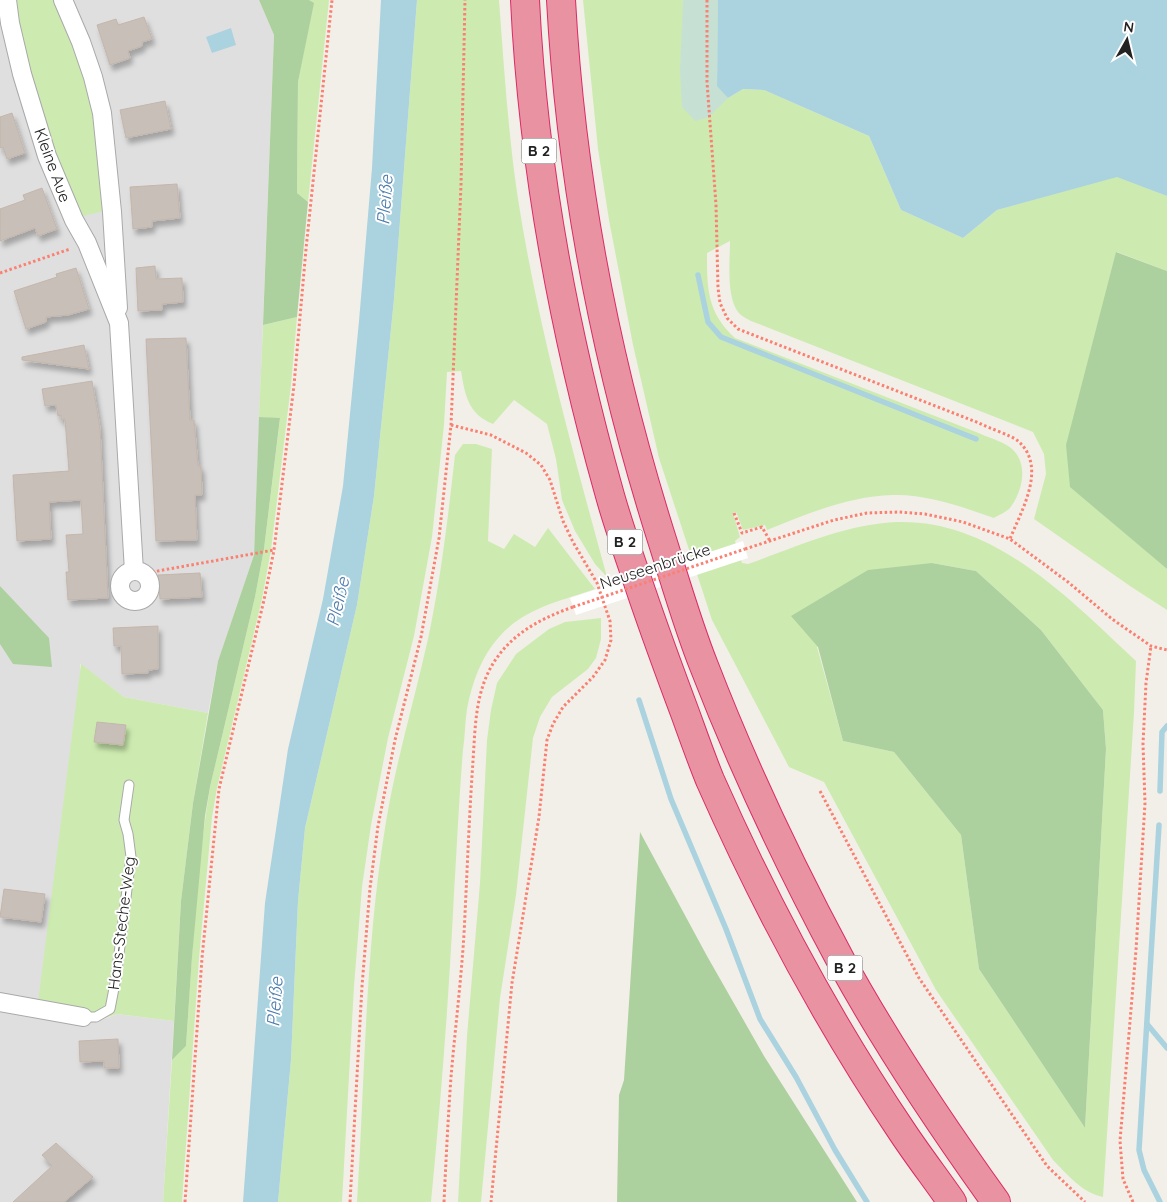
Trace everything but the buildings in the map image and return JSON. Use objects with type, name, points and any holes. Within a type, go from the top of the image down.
[{"type":"highway","name":"B 2","points":[[525,0],[536,122],[543,175],[554,248],[580,380],[609,494],[655,634],[709,778],[778,921],[849,1047],[903,1133],[952,1202]]},
{"type":"highway","name":"B 2","points":[[561,0],[571,117],[581,192],[616,373],[645,488],[703,664],[770,820],[841,961],[888,1042],[947,1133],[996,1202]]},
{"type":"street","name":"Kleine Aue","points":[[7,0],[10,23],[22,74],[47,156],[74,220],[87,243],[120,323]]},
{"type":"street","name":"Kleine Aue","points":[[63,0],[81,42],[93,77],[102,113],[112,212],[139,572]]},
{"type":"street","name":"Hans-Steche-Weg","points":[[0,1002],[83,1017]]},
{"type":"lane","name":"Hans-Steche-Weg","points":[[83,1017],[96,1017],[110,1009],[132,857],[124,820],[129,784]]},
{"type":"path","points":[[185,1202],[202,958],[215,817],[274,550],[294,385],[332,0]]},
{"type":"path","points":[[350,1202],[361,996],[370,888],[378,826],[395,740],[421,637],[439,538],[451,425],[461,184],[465,0]]},
{"type":"path","points":[[707,0],[707,82],[716,205],[718,288],[720,303],[727,318],[738,329],[752,335],[978,423],[1018,441],[1029,455],[1032,471],[1030,489],[1010,539]]},
{"type":"path","points":[[0,274],[87,243]]},
{"type":"path","points":[[451,425],[491,435],[526,453],[540,465],[550,480],[563,521],[573,542],[597,583],[610,621],[611,640],[605,660],[593,677],[563,707],[553,724],[548,740],[539,817],[512,983],[491,1202]]},
{"type":"path","name":"Neuseenbrücke","points":[[444,1202],[451,1079],[464,935],[469,815],[477,706],[487,676],[501,651],[529,626],[549,615],[573,606],[834,520],[867,513],[899,512],[925,514],[964,522],[1010,539],[1068,582],[1112,619],[1152,646],[1167,650]]},
{"type":"path","points":[[734,513],[742,533],[762,528],[770,541]]},
{"type":"path","points":[[139,572],[274,550]]},
{"type":"path","points":[[1134,1202],[1123,1179],[1120,1141],[1136,940],[1144,803],[1142,744],[1146,683],[1152,646]]},
{"type":"path","points":[[820,791],[919,978],[1047,1166],[1085,1202]]},
{"type":"shaded area","points":[[0,0],[259,0],[274,35],[254,555],[218,661],[208,713],[124,697],[80,664],[99,1021],[117,1014],[174,1021],[163,1202],[0,1202]]},
{"type":"green space","points":[[14,0],[55,0],[86,79],[95,114],[104,211],[79,217],[45,127],[17,22]]},
{"type":"green space","points":[[259,0],[309,0],[314,3],[298,82],[297,193],[308,202],[297,317],[263,325],[274,35]]},
{"type":"green space","points":[[309,0],[329,0],[308,202],[297,193],[298,82],[313,3]]},
{"type":"green space","points":[[417,0],[499,0],[512,149],[526,247],[557,389],[607,577],[595,564],[575,531],[562,500],[556,459],[547,424],[514,400],[493,424],[485,420],[478,415],[469,403],[461,371],[447,372],[444,425],[432,537],[414,636],[388,738],[371,825],[362,887],[354,986],[342,1202],[278,1202],[291,1060],[298,901],[305,828],[357,605],[374,496],[394,299]]},
{"type":"green space","points":[[583,0],[718,0],[717,85],[728,98],[743,89],[764,90],[869,136],[901,210],[963,238],[997,210],[1117,176],[1167,196],[1167,271],[1117,252],[1071,487],[1167,569],[1167,610],[1034,519],[1046,474],[1044,454],[1033,432],[751,321],[742,316],[734,305],[729,278],[730,241],[707,253],[708,289],[714,309],[719,319],[735,338],[999,441],[1017,454],[1022,469],[1021,486],[1015,501],[1010,508],[994,518],[931,499],[906,495],[877,496],[844,502],[767,530],[765,525],[743,530],[736,512],[733,513],[740,537],[735,541],[742,563],[748,564],[821,537],[859,527],[897,522],[933,525],[966,534],[998,549],[1028,568],[1085,613],[1136,661],[1103,1197],[1088,1192],[1069,1177],[1053,1160],[936,990],[824,782],[789,767],[712,620],[659,458],[633,345],[609,220],[598,149]],"holes":[[[932,563],[976,571],[1041,630],[1103,710],[1106,749],[1085,1128],[979,969],[961,835],[894,752],[843,741],[817,647]]]},
{"type":"green space","points":[[683,0],[718,0],[717,85],[728,98],[709,117],[695,121],[682,107],[680,70]]},
{"type":"green space","points":[[1116,252],[1167,271],[1167,569],[1070,487],[1066,445]]},
{"type":"green space","points":[[297,317],[291,385],[271,550],[262,599],[217,788],[212,817],[199,958],[182,1202],[163,1202],[172,1060],[186,1046],[195,916],[205,819],[210,787],[255,597],[264,549],[280,419],[259,417],[263,325]]},
{"type":"green space","points":[[259,417],[280,418],[264,549],[255,597],[210,787],[205,816],[186,1046],[172,1060],[181,901],[193,803],[218,661],[254,555]]},
{"type":"green space","points":[[463,444],[476,444],[492,449],[488,541],[504,549],[514,534],[535,547],[548,528],[595,589],[531,612],[520,619],[499,637],[487,653],[478,671],[467,709],[463,750],[447,1009],[431,1202],[357,1202],[369,967],[378,874],[394,780],[433,616],[444,547],[455,455]]},
{"type":"green space","points":[[932,563],[976,571],[1041,630],[1103,710],[1106,749],[1085,1128],[979,969],[961,835],[894,752],[843,741],[818,647],[791,616],[868,570]]},
{"type":"green space","points":[[0,586],[49,638],[52,667],[13,664],[0,644]]},
{"type":"green space","points":[[601,618],[601,639],[596,658],[588,669],[552,697],[540,717],[533,738],[516,895],[500,998],[481,1202],[458,1202],[467,1036],[480,883],[487,740],[497,683],[516,654],[549,629],[565,622]]},
{"type":"green space","points":[[81,664],[124,697],[208,713],[193,803],[181,901],[174,1021],[117,1014],[81,1026],[84,1012],[38,1002]]},
{"type":"green space","points":[[640,832],[764,1056],[857,1202],[617,1202],[619,1095],[624,1080]]},
{"type":"water","name":"Pleiße","points":[[381,0],[417,0],[394,299],[374,496],[357,605],[305,828],[298,901],[291,1060],[278,1202],[243,1202],[265,903],[288,749],[323,599],[343,486],[372,168]]},
{"type":"water","points":[[718,0],[1167,0],[1167,196],[1117,177],[997,210],[963,238],[901,210],[869,136],[764,90],[743,89],[728,98],[717,86]]},
{"type":"water","points":[[231,28],[236,45],[212,53],[206,37]]},
{"type":"pier","points":[[743,541],[748,558],[576,615],[570,598]]},
{"type":"waterway","points":[[698,275],[708,322],[721,337],[976,439]]},
{"type":"waterway","points":[[639,700],[671,799],[726,929],[760,1019],[796,1077],[835,1150],[867,1202]]},
{"type":"waterway","points":[[1160,791],[1162,732],[1167,726]]},
{"type":"waterway","points":[[1159,825],[1139,1150],[1144,1170],[1160,1202]]},
{"type":"waterway","points":[[1147,1024],[1167,1048]]}]
